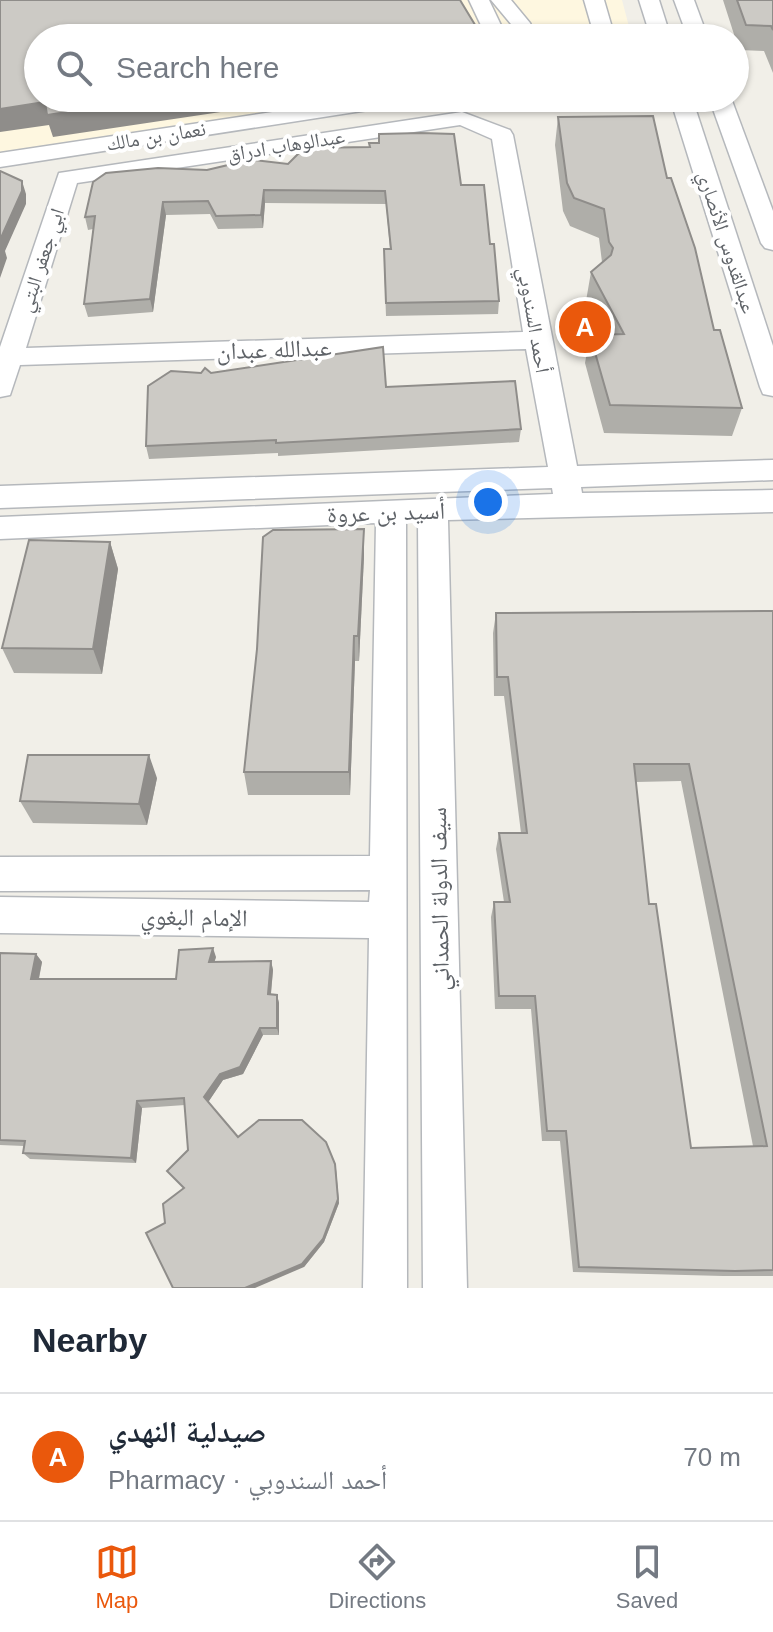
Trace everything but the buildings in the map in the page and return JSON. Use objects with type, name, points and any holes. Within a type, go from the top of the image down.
[{"type":"street","points":[[479,0],[490,24]]},
{"type":"street","points":[[501,0],[520,24]]},
{"type":"street","points":[[594,0],[601,24]]},
{"type":"street","points":[[649,0],[657,24]]},
{"type":"street","points":[[684,0],[693,24]]},
{"type":"street","name":"نعمان بن مالك","points":[[0,160],[315,112]]},
{"type":"street","name":"عبدالقدوس الأنصاري","points":[[685,112],[773,387]]},
{"type":"street","name":"عبدالقدوس الأنصاري","points":[[726,112],[768,214],[773,241]]},
{"type":"street","name":"عبدالوهاب ادراق","points":[[67,178],[462,118],[502,135]]},
{"type":"street","name":"أحمد السندوبي","points":[[502,135],[567,491]]},
{"type":"street","name":"ابي جعفر البتي","points":[[0,388],[67,178]]},
{"type":"street","name":"عبدالله عبدان","points":[[10,357],[537,340]]},
{"type":"street","name":"أسيد بن عروة","points":[[0,530],[433,510],[567,491],[773,470]]},
{"type":"street","name":"أسيد بن عروة","points":[[0,497],[567,491],[773,501]]},
{"type":"street","name":"سيف الدولة الحمداني","points":[[433,510],[445,1288]]},
{"type":"street","name":"سيف الدولة الحمداني","points":[[385,1288],[391,511]]},
{"type":"street","name":"الإمام البغوي","points":[[0,874],[386,873]]},
{"type":"street","points":[[91,915],[97,875]]},
{"type":"street","name":"الإمام البغوي","points":[[0,915],[387,920]]},
{"type":"shaded area","points":[[0,0],[622,0],[628,24],[24,24],[24,112],[333,112],[0,164]]},
{"type":"place","name":"صيدلية النهدي","points":[[585,327]]}]
